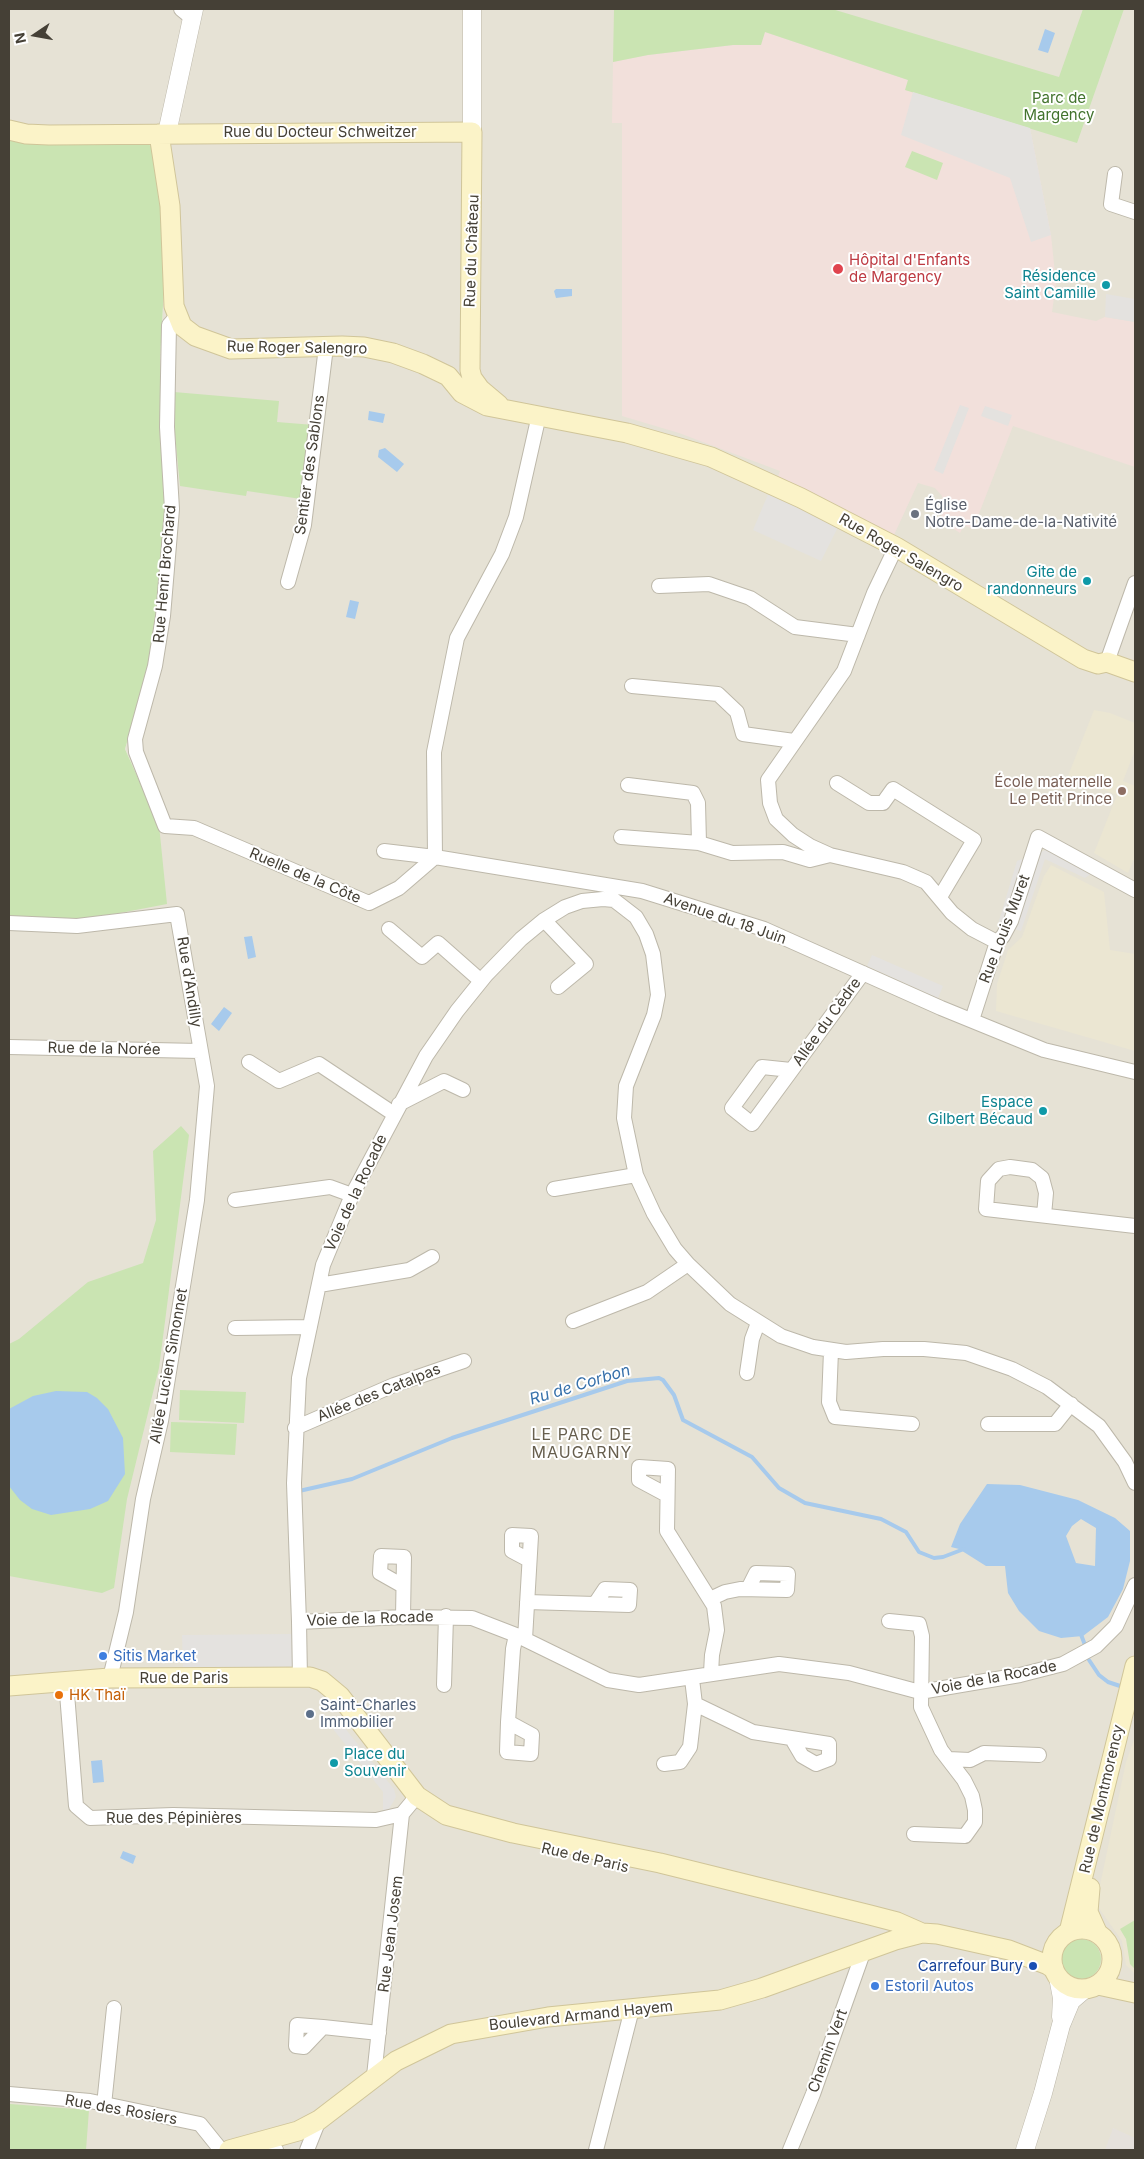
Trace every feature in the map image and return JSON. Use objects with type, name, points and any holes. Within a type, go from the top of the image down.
[{"type":"main road","name":"Rue du Docteur Schweitzer","points":[[9,130],[26,134],[50,135],[472,132]]},
{"type":"main road","name":"Rue du Château","points":[[471,374],[472,132]]},
{"type":"main road","points":[[163,133],[170,206],[174,306],[177,316]]},
{"type":"main road","name":"Rue Roger Salengro","points":[[177,316],[182,326],[195,336],[231,349],[364,347],[393,353],[424,364],[451,381],[471,399],[488,406],[539,414],[627,433],[689,450],[764,481],[896,547],[1083,659],[1098,664],[1107,662],[1135,672]]},
{"type":"main road","name":"Rue Roger Salengro","points":[[471,374],[486,395],[502,407]]},
{"type":"main road","name":"Rue de Montmorency","points":[[1064,1936],[1135,1666]]},
{"type":"main road","name":"Rue de Paris","points":[[9,1686],[110,1678],[310,1677],[322,1681],[340,1696],[411,1804],[431,1817],[460,1830],[881,1925],[891,1931],[896,1940],[922,1933],[937,1934],[1009,1950],[1048,1965],[1056,1973]]},
{"type":"main road","points":[[1135,1697],[1087,1900],[1090,1918],[1097,1932],[1108,1944],[1119,1971],[1135,1985]]},
{"type":"main road","name":"Rue de Paris","points":[[411,1804],[446,1816],[513,1833],[660,1862],[870,1915],[897,1922],[922,1933]]},
{"type":"main road","points":[[1097,1932],[1083,1929],[1064,1936],[1053,1954],[1056,1973],[1072,1987],[1091,1987],[1135,1993]]},
{"type":"main road","name":"Rue de Paris","points":[[1009,1950],[1035,1949],[1064,1936]]},
{"type":"main road","name":"Boulevard Armand Hayem","points":[[229,2150],[270,2145],[319,2120],[374,2076],[414,2051],[450,2034],[548,2017],[692,2004],[742,1995],[896,1940]]},
{"type":"main road","points":[[1091,1987],[1108,1974],[1113,1960]]},
{"type":"street","points":[[472,9],[472,132]]},
{"type":"street","points":[[163,133],[189,12]]},
{"type":"street","points":[[1115,174],[1111,204],[1135,212]]},
{"type":"street","name":"Rue Henri Brochard","points":[[165,826],[136,752],[135,739],[156,666],[163,616],[172,509],[167,427],[169,325],[177,316]]},
{"type":"street","name":"Sentier des Sablons","points":[[288,582],[304,525],[326,347]]},
{"type":"street","points":[[451,381],[471,374]]},
{"type":"street","points":[[435,857],[434,752],[457,638],[502,554],[516,517],[539,414]]},
{"type":"street","points":[[896,547],[844,671],[794,740],[768,780],[770,803],[776,819],[793,835],[830,855],[903,872],[926,882],[952,913],[972,929],[997,942]]},
{"type":"street","points":[[1107,662],[1135,583]]},
{"type":"street","points":[[659,586],[709,584],[750,598],[795,627],[858,635]]},
{"type":"street","points":[[632,686],[718,694],[737,712],[743,734],[794,740]]},
{"type":"street","points":[[837,784],[869,803],[883,803],[893,789],[974,840],[940,897]]},
{"type":"street","points":[[628,785],[693,794],[698,802],[699,844]]},
{"type":"street","name":"Ruelle de la Côte","points":[[165,826],[194,828],[369,903],[399,888],[435,857]]},
{"type":"street","points":[[783,852],[793,835]]},
{"type":"street","points":[[622,837],[699,844],[732,853],[783,852],[810,860],[830,855]]},
{"type":"street","name":"Rue Louis Muret","points":[[972,1020],[997,942],[1011,922],[1038,837],[1135,890]]},
{"type":"street","name":"Avenue du 18 Juin","points":[[384,851],[435,857],[642,891],[764,929],[1044,1050],[1135,1072]]},
{"type":"street","name":"Voie de la Rocade","points":[[1135,1483],[1125,1462],[1099,1426],[1047,1387],[1012,1369],[966,1354],[924,1349],[831,1351],[781,1336],[730,1304],[688,1264],[675,1249],[654,1214],[636,1175],[628,1147],[624,1114],[626,1086],[654,1015],[658,995],[653,954],[646,934],[636,918],[614,900],[582,900],[565,907],[544,920],[502,957],[481,981],[457,1011],[426,1056],[396,1109],[352,1195],[323,1265],[299,1378],[295,1428],[294,1483],[299,1622],[402,1617],[446,1616],[472,1618],[521,1637],[608,1680],[639,1685],[692,1679],[711,1673],[779,1664],[849,1673],[920,1692],[1020,1674],[1063,1664],[1096,1646],[1116,1626],[1135,1585]]},
{"type":"street","name":"Rue d'Andilly","points":[[9,923],[77,926],[177,914],[200,1051]]},
{"type":"street","points":[[544,920],[586,964],[558,987]]},
{"type":"street","points":[[389,929],[422,958],[438,943],[481,981]]},
{"type":"street","name":"Allée du Cèdre","points":[[792,1070],[762,1067],[732,1108],[752,1124],[792,1070],[863,973]]},
{"type":"street","name":"Rue de la Norée","points":[[9,1047],[200,1051]]},
{"type":"street","name":"Allée Lucien Simonnet","points":[[110,1678],[126,1612],[143,1498],[161,1421],[196,1200],[207,1092],[200,1051]]},
{"type":"street","points":[[250,1062],[279,1081],[319,1064],[396,1109],[444,1081],[463,1090]]},
{"type":"street","points":[[1044,1215],[1046,1193],[1042,1178],[1032,1170],[1010,1167],[999,1170],[988,1181],[986,1209],[1135,1226]]},
{"type":"street","points":[[554,1189],[636,1175]]},
{"type":"street","points":[[235,1200],[330,1187],[352,1195]]},
{"type":"street","points":[[318,1286],[409,1270],[432,1257]]},
{"type":"street","points":[[573,1321],[647,1292],[688,1264]]},
{"type":"street","points":[[748,1373],[752,1338],[758,1323]]},
{"type":"street","points":[[235,1328],[310,1326]]},
{"type":"street","points":[[831,1351],[829,1402],[834,1417],[912,1424]]},
{"type":"street","name":"Allée des Catalpas","points":[[295,1428],[394,1385],[464,1361]]},
{"type":"street","points":[[988,1424],[1056,1424],[1071,1404]]},
{"type":"street","points":[[667,1495],[667,1531],[714,1606],[717,1630],[711,1673]]},
{"type":"street","points":[[508,1722],[513,1649],[521,1637],[527,1602],[529,1560]]},
{"type":"street","points":[[402,1586],[402,1617]]},
{"type":"street","points":[[710,1599],[725,1592],[748,1589]]},
{"type":"street","points":[[527,1602],[595,1604]]},
{"type":"street","points":[[444,1685],[446,1616]]},
{"type":"street","points":[[889,1621],[919,1624],[922,1636],[921,1708],[927,1723],[948,1759],[964,1780],[972,1796],[975,1810],[975,1822],[964,1836],[914,1834]]},
{"type":"street","points":[[299,1622],[300,1678]]},
{"type":"street","points":[[664,1764],[680,1762],[690,1747],[694,1704],[692,1679]]},
{"type":"street","name":"Rue des Pépinières","points":[[66,1681],[76,1806],[90,1818],[173,1815],[376,1820],[411,1804]]},
{"type":"street","points":[[694,1704],[753,1732],[792,1739]]},
{"type":"street","points":[[948,1759],[970,1760],[984,1753],[1039,1754]]},
{"type":"street","name":"Rue Jean Josem","points":[[374,2076],[411,1804]]},
{"type":"street","name":"Chemin Vert","points":[[790,2150],[813,2094],[864,1950]]},
{"type":"street","points":[[1056,1973],[1062,1998],[1061,2025]]},
{"type":"street","points":[[1025,2150],[1043,2093],[1061,2025],[1071,2001],[1091,1987]]},
{"type":"street","points":[[104,2105],[114,2008]]},
{"type":"street","points":[[596,2150],[632,2009]]},
{"type":"street","points":[[323,2027],[379,2033]]},
{"type":"street","name":"Rue des Rosiers","points":[[9,2094],[104,2105],[200,2124],[221,2150]]},
{"type":"street","points":[[307,2150],[319,2120]]},
{"type":"shaded area","points":[[9,9],[1135,9],[1135,2150],[9,2150],[9,918],[159,825],[125,749],[151,662],[160,360],[168,215],[9,138]]},
{"type":"shaded area","name":"Hôpital d'Enfants de Margency","points":[[765,32],[908,80],[906,90],[1030,128],[1051,235],[1056,283],[1052,312],[1096,321],[1105,317],[1135,322],[1135,467],[1013,426],[973,529],[964,525],[960,533],[940,520],[944,505],[942,496],[935,488],[918,483],[894,535],[777,479],[780,471],[679,433],[622,416],[622,123],[612,123],[613,62],[648,55],[733,45],[760,45]]},
{"type":"shaded area","points":[[913,92],[1030,128],[1051,235],[1031,242],[1010,178],[901,135]]},
{"type":"shaded area","points":[[1106,294],[1135,299],[1135,322],[1105,317]]},
{"type":"shaded area","points":[[960,405],[969,408],[943,474],[934,470]]},
{"type":"shaded area","points":[[985,406],[1012,415],[1008,426],[981,416]]},
{"type":"shaded area","points":[[769,492],[839,525],[821,561],[753,530]]},
{"type":"shaded area","name":"École maternelle Le Petit Prince","points":[[1094,710],[1110,713],[1135,723],[1135,750],[1123,781],[1135,786],[1135,857],[1128,873],[1094,853],[1117,795],[1068,776]]},
{"type":"shaded area","points":[[1051,848],[1094,872],[1085,878],[1045,859],[1021,931],[998,924],[1017,861]]},
{"type":"shaded area","points":[[1051,865],[1104,892],[1110,950],[1135,954],[1135,1051],[996,1011],[997,984],[1008,950],[1022,937],[1044,876]]},
{"type":"shaded area","points":[[872,955],[943,986],[938,998],[867,966]]},
{"type":"shaded area","points":[[293,1634],[293,1667],[289,1671],[183,1671],[182,1635]]},
{"type":"shaded area","points":[[340,1722],[394,1789],[396,1797],[389,1809],[383,1811],[383,1792],[333,1729]]},
{"type":"shaded area","points":[[1135,1737],[1135,1974],[1126,1965],[1122,1941],[1096,1904],[1126,1762]]},
{"type":"shaded area","points":[[1113,2128],[1135,2138],[1135,2150],[1105,2150]]},
{"type":"green space","name":"Parc de Margency","points":[[614,9],[832,9],[1059,77],[1083,9],[1124,9],[1077,143],[905,90],[908,80],[765,32],[761,45],[733,45],[648,55],[613,62]]},
{"type":"green space","points":[[9,138],[142,141],[153,147],[168,215],[160,360],[169,509],[151,662],[125,749],[159,825],[167,904],[78,921],[9,918]]},
{"type":"green space","points":[[912,151],[943,163],[937,180],[905,167]]},
{"type":"green space","points":[[174,392],[279,401],[277,422],[314,425],[301,499],[247,491],[246,496],[180,486],[174,424]]},
{"type":"green space","points":[[181,1126],[189,1135],[159,1368],[127,1499],[114,1588],[102,1593],[9,1576],[9,1344],[19,1339],[88,1282],[143,1263],[156,1220],[153,1151]]},
{"type":"green space","points":[[180,1390],[246,1392],[244,1423],[179,1420]]},
{"type":"green space","points":[[171,1422],[237,1424],[235,1455],[170,1452]]},
{"type":"green space","points":[[1135,1920],[1135,1969],[1130,1964],[1126,1939],[1120,1929]]},
{"type":"green space","points":[[1085,1939],[1092,1942],[1098,1948],[1101,1959],[1100,1967],[1092,1976],[1085,1979],[1077,1979],[1070,1976],[1062,1967],[1061,1955],[1064,1948],[1073,1940]]},
{"type":"green space","points":[[10,2104],[89,2110],[86,2150],[9,2150]]},
{"type":"water","points":[[1045,29],[1055,33],[1048,53],[1038,50]]},
{"type":"water","points":[[556,289],[572,289],[572,296],[556,298],[554,291]]},
{"type":"water","points":[[369,411],[385,414],[383,423],[368,420]]},
{"type":"water","points":[[385,448],[404,464],[397,472],[378,457],[379,450]]},
{"type":"water","points":[[350,600],[359,602],[355,619],[346,617]]},
{"type":"water","points":[[252,936],[256,957],[248,959],[244,937]]},
{"type":"water","points":[[224,1007],[232,1013],[219,1031],[211,1024]]},
{"type":"water","points":[[56,1391],[87,1392],[97,1398],[108,1409],[123,1438],[125,1474],[108,1501],[90,1509],[51,1515],[32,1509],[20,1500],[9,1486],[9,1409],[33,1396]]},
{"type":"water","points":[[987,1484],[1020,1485],[1078,1500],[1115,1518],[1130,1531],[1130,1561],[1123,1589],[1108,1617],[1083,1636],[1061,1638],[1039,1631],[1019,1611],[1008,1593],[1005,1566],[986,1566],[959,1549],[951,1547],[960,1524]],"holes":[[[1081,1519],[1096,1528],[1095,1566],[1076,1563],[1066,1536],[1072,1526]]]},
{"type":"water","points":[[102,1760],[104,1782],[93,1783],[91,1761]]},
{"type":"water","points":[[123,1851],[136,1856],[133,1864],[120,1858]]},
{"type":"waterway","name":"Ru de Corbon","points":[[299,1491],[352,1479],[452,1438],[627,1381],[659,1378],[663,1380],[674,1395],[683,1420],[752,1457],[779,1488],[805,1503],[881,1519],[906,1532],[919,1552],[934,1558],[943,1557],[964,1549]]},
{"type":"waterway","name":"Ru de Corbon","points":[[1080,1632],[1085,1645]]},
{"type":"waterway","name":"Ru de Corbon","points":[[1089,1660],[1099,1675],[1108,1682],[1120,1686]]},
{"type":"place","name":"Hôpital d'Enfants de Margency","points":[[838,269]]},
{"type":"place","name":"Résidence Saint Camille","points":[[1106,285]]},
{"type":"place","name":"Église Notre-Dame-de-la-Nativité","points":[[915,514]]},
{"type":"place","name":"Gite de randonneurs","points":[[1087,581]]},
{"type":"place","name":"École maternelle Le Petit Prince","points":[[1122,791]]},
{"type":"place","name":"Espace Gilbert Bécaud","points":[[1043,1111]]},
{"type":"place","name":"Sitis Market","points":[[103,1656]]},
{"type":"place","name":"HK Thaï","points":[[59,1695]]},
{"type":"place","name":"Saint-Charles Immobilier","points":[[310,1714]]},
{"type":"place","name":"Place du Souvenir","points":[[334,1763]]},
{"type":"place","name":"Carrefour Bury","points":[[1033,1966]]},
{"type":"place","name":"Estoril Autos","points":[[875,1986]]},
{"type":"district","name":"LE PARC DE MAUGARNY","points":[[582,1444]]}]
